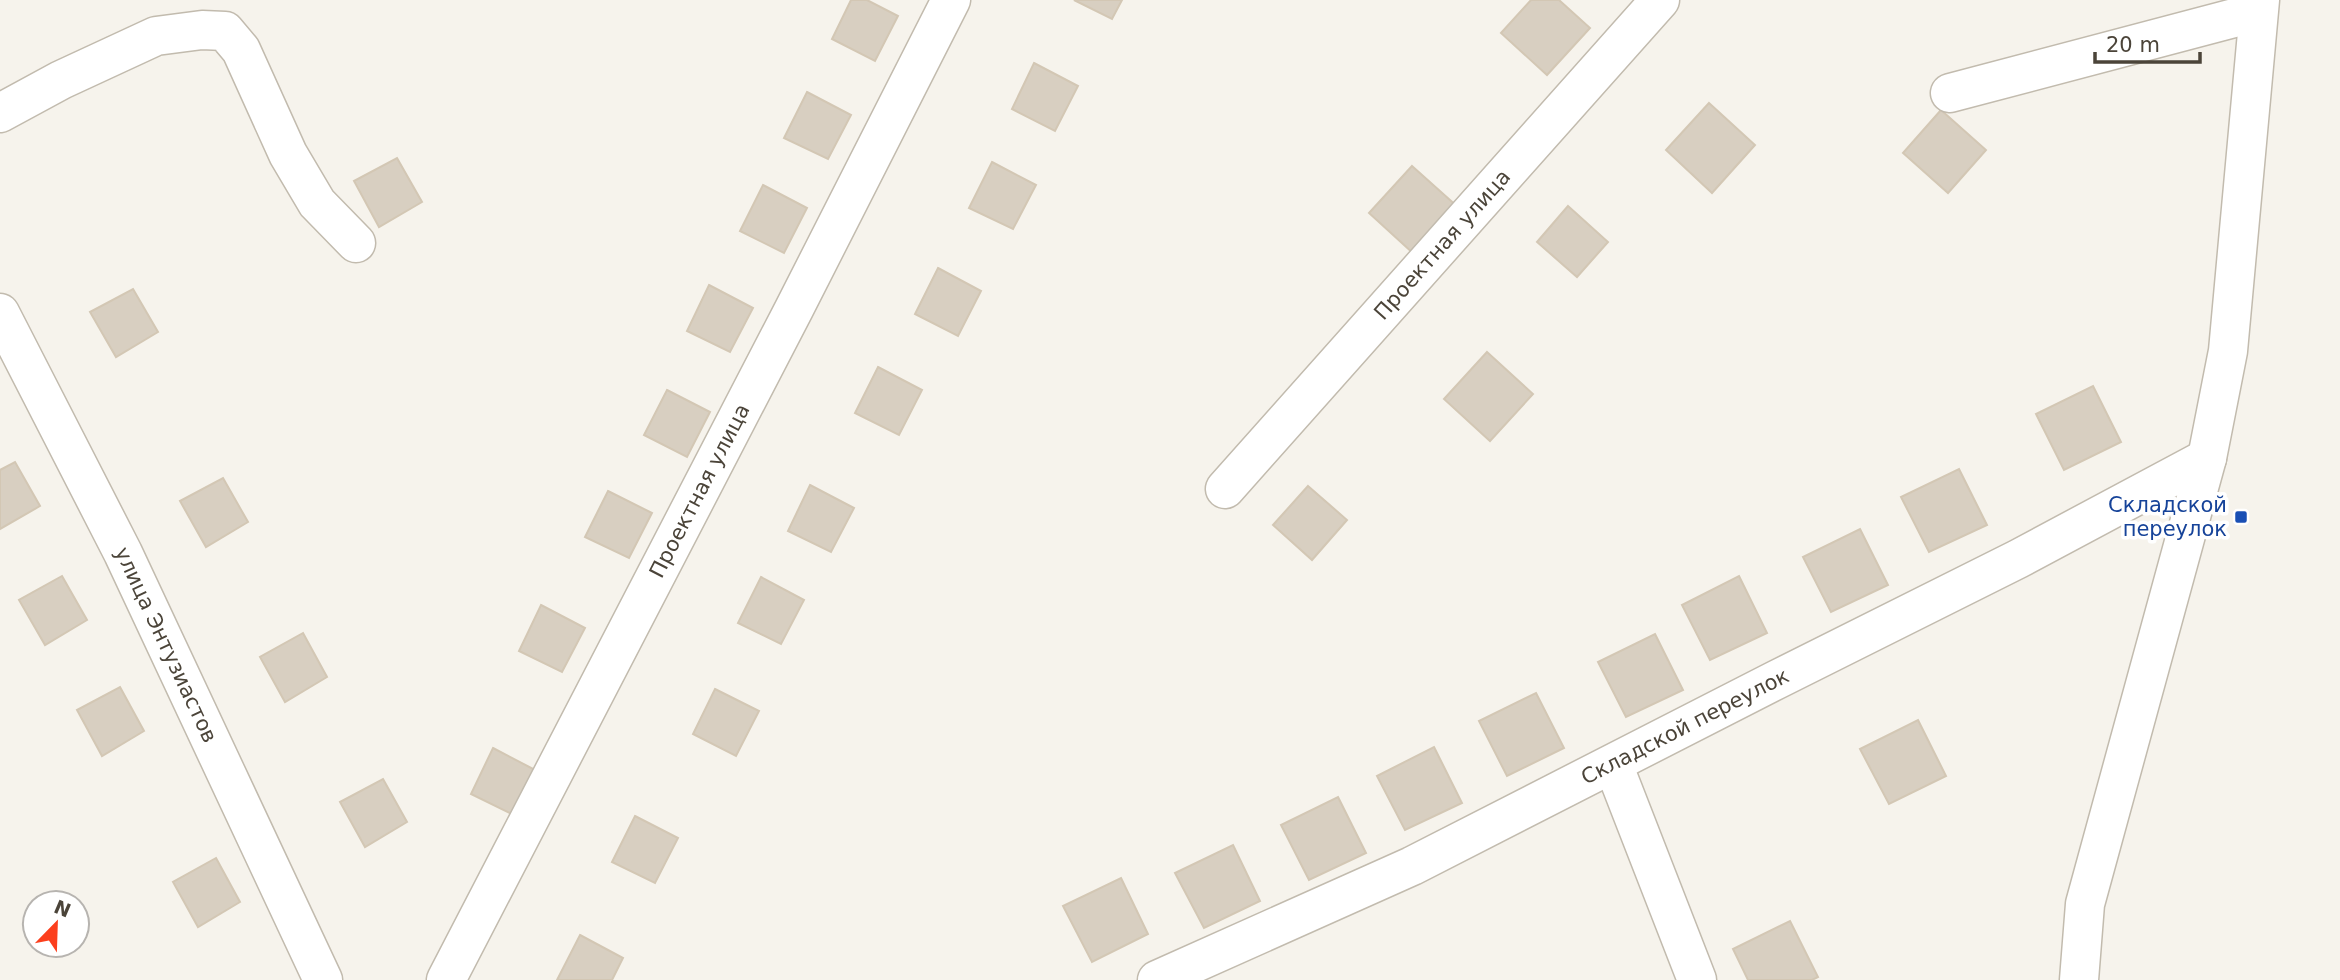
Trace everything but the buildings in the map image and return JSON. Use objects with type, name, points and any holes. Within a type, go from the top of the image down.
[{"type":"street","name":"Проектная улица","points":[[446,980],[951,0]]},
{"type":"street","name":"Проектная улица","points":[[1226,489],[1660,0]]},
{"type":"street","points":[[1950,93],[2259,6],[2228,351],[2207,458],[2085,904],[2078,980]]},
{"type":"street","points":[[0,113],[61,80],[156,36],[202,30],[225,31],[241,50],[288,154],[317,203],[356,243]]},
{"type":"street","name":"улица Энтузиастов","points":[[0,313],[123,553],[323,980]]},
{"type":"street","name":"Складской переулок","points":[[1157,980],[1412,866],[2018,559],[2207,458]]},
{"type":"street","points":[[1613,764],[1697,980]]},
{"type":"place","name":"Складской переулок","points":[[2241,517]]}]
